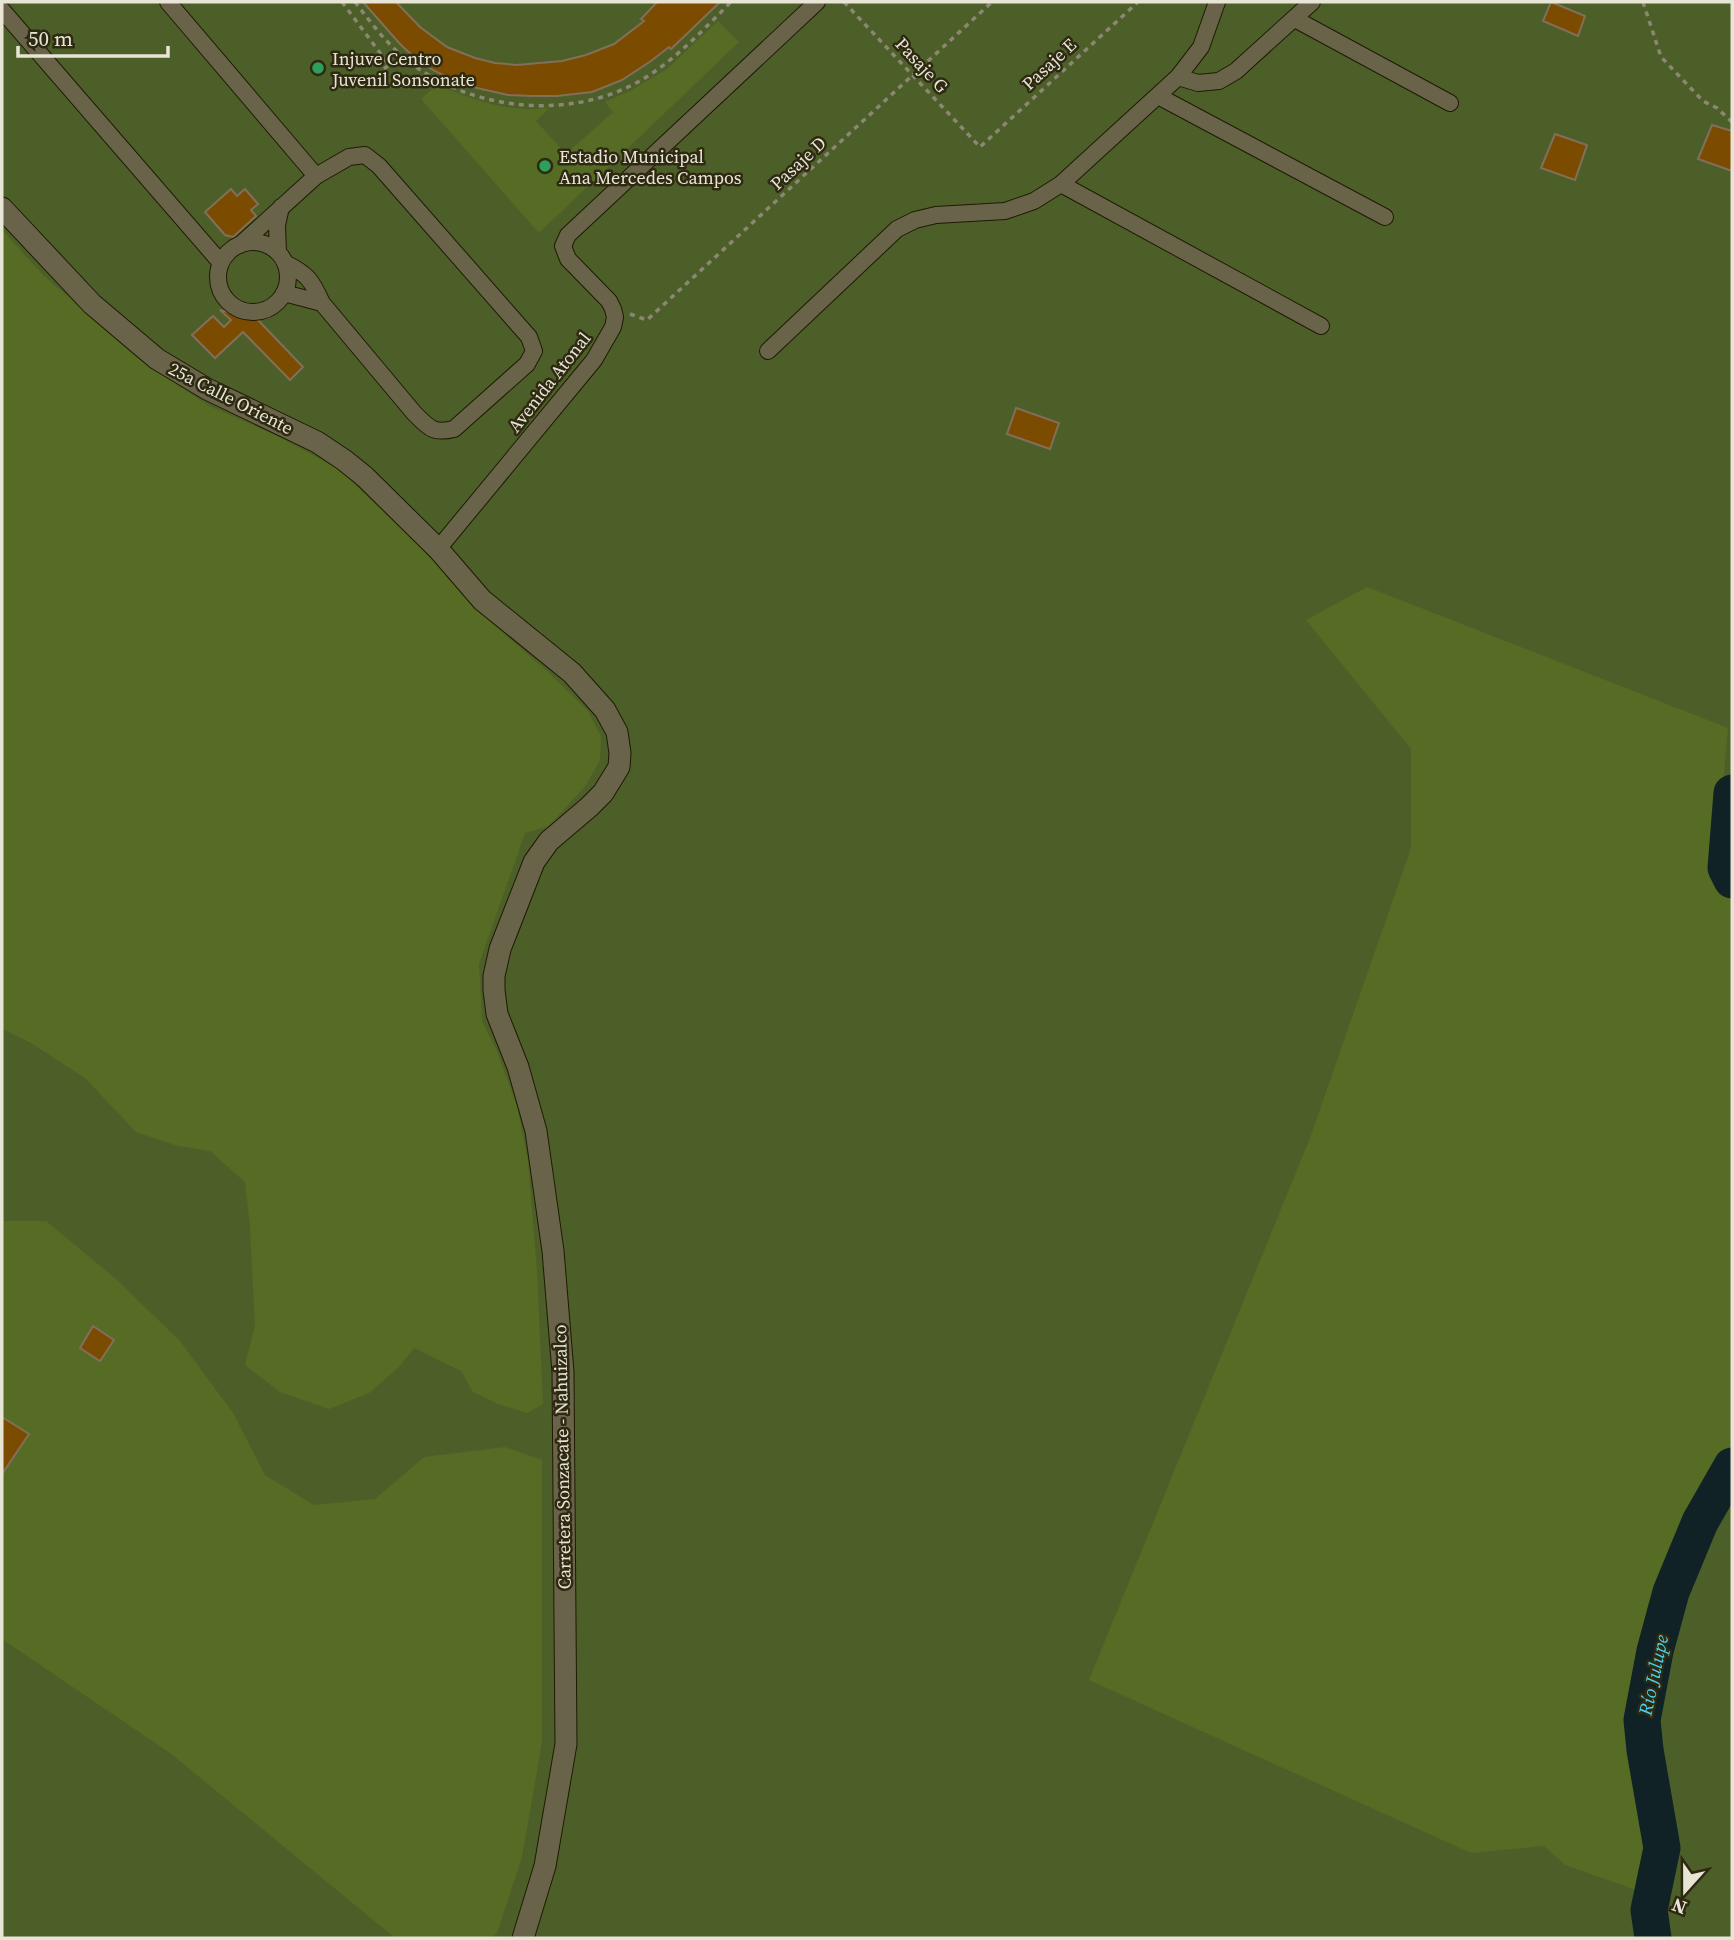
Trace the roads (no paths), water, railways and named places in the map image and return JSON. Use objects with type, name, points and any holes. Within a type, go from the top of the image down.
[{"type":"street","points":[[168,2],[316,176]]},
{"type":"street","name":"Avenida Atonal","points":[[438,549],[594,360],[608,337],[615,317],[609,300],[568,259],[563,246],[568,235],[817,2]]},
{"type":"street","points":[[768,351],[897,229],[915,220],[936,215],[1005,211],[1034,201],[1061,184],[1178,77],[1201,47],[1217,2]]},
{"type":"street","points":[[1178,77],[1198,83],[1219,81],[1236,71],[1311,2]]},
{"type":"street","points":[[2,10],[221,262]]},
{"type":"street","points":[[1295,19],[1450,103]]},
{"type":"street","points":[[1158,96],[1385,217]]},
{"type":"street","points":[[240,244],[253,242],[267,245],[282,258],[308,276],[322,303],[414,413],[440,432],[454,429],[527,364],[534,351],[529,337],[379,166],[365,155],[349,157],[316,176],[229,252],[221,262],[219,284],[229,302],[238,308],[259,311],[269,308],[278,302],[288,284],[288,273],[282,258],[277,225],[281,207]]},
{"type":"street","points":[[1061,184],[1321,326]]},
{"type":"street","name":"25a Calle Oriente","points":[[2,208],[92,304],[157,359],[207,389],[291,428],[334,453],[380,491],[438,549]]},
{"type":"street","points":[[284,293],[322,303]]},
{"type":"street","name":"Carretera Sonzacate - Nahuizalco","points":[[438,549],[482,600],[572,674],[594,697],[612,722],[620,742],[619,767],[603,793],[549,841],[534,862],[500,949],[494,976],[497,1014],[518,1067],[536,1131],[553,1251],[563,1372],[566,1744],[545,1866],[523,1938]]},
{"type":"waterway","name":"Río Julupe","points":[[1732,793],[1726,868],[1732,880]]},
{"type":"waterway","name":"Río Julupe","points":[[1653,1938],[1649,1910],[1662,1848],[1642,1720],[1655,1651],[1671,1592],[1700,1522],[1732,1466]]},
{"type":"place","name":"Injuve Centro Juvenil Sonsonate","points":[[318,68]]},
{"type":"place","name":"Estadio Municipal Ana Mercedes Campos","points":[[545,166]]}]
